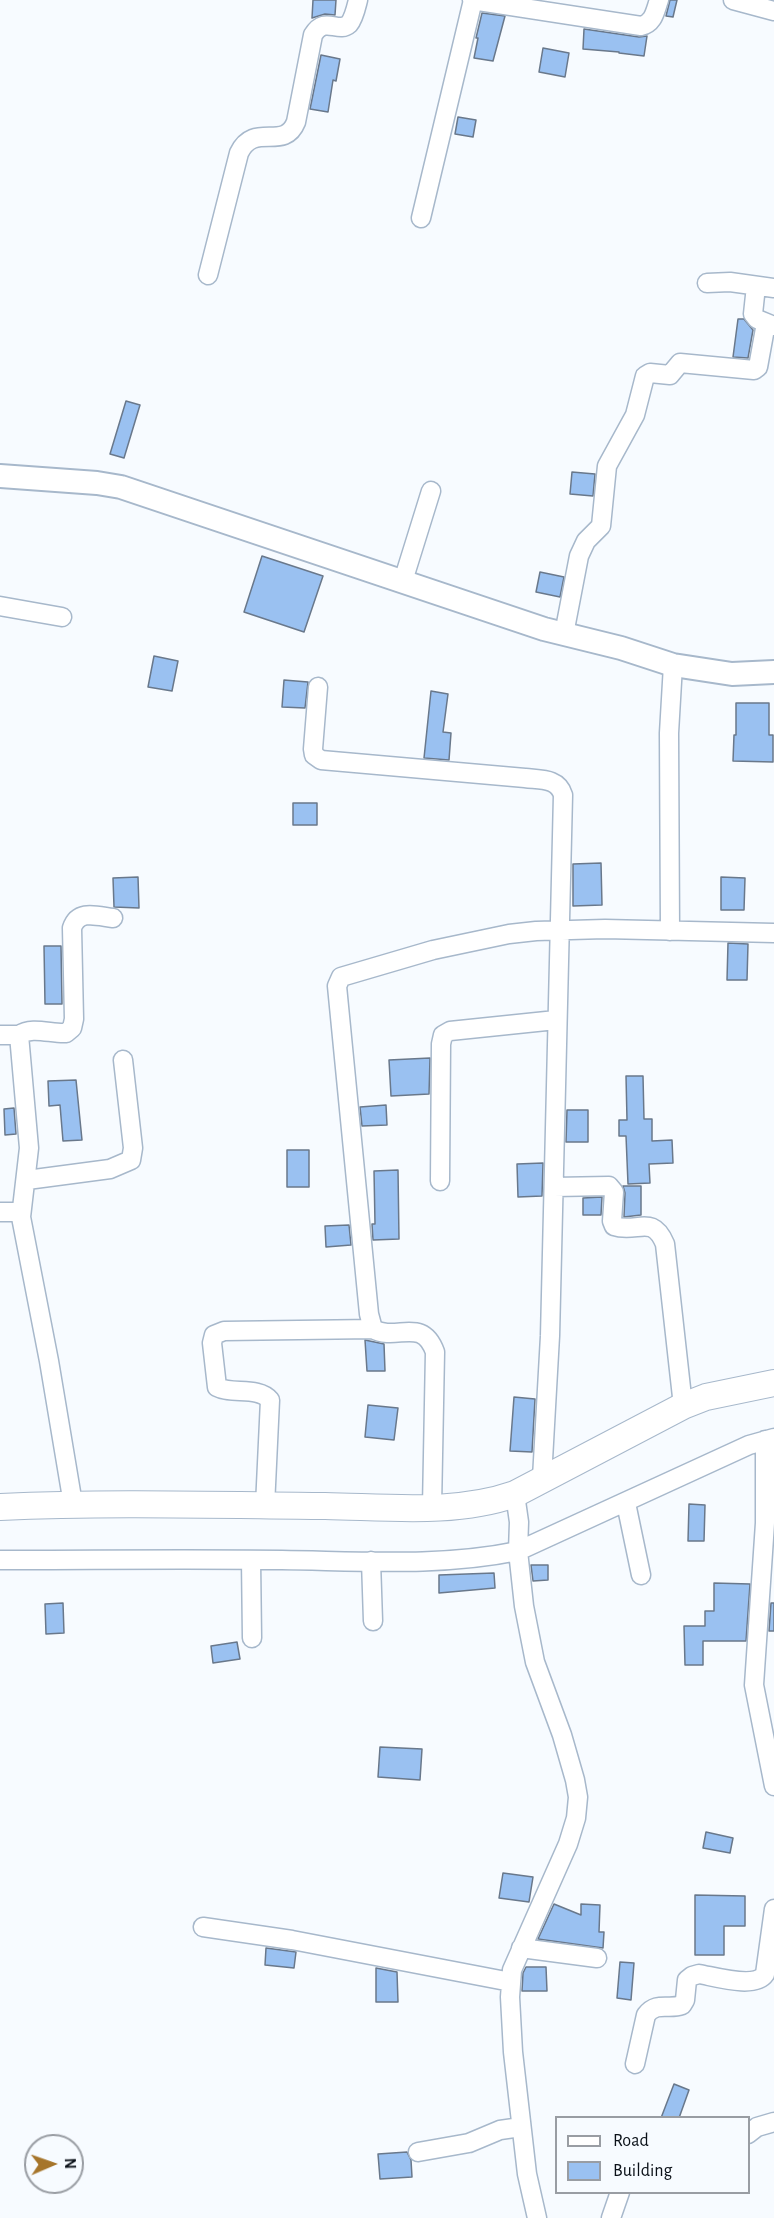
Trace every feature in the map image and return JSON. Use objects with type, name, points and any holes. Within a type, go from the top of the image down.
[{"type":"main road","points":[[0,1507],[73,1504],[432,1507],[496,1501],[515,1494],[683,1406],[714,1395],[774,1383]]},
{"type":"street","points":[[208,275],[243,144],[253,137],[285,136],[293,130],[313,35],[324,25],[344,27],[348,24],[353,17],[358,0]]},
{"type":"street","points":[[421,218],[472,0],[641,26],[647,25],[652,20],[658,0]]},
{"type":"street","points":[[745,2],[774,11]]},
{"type":"street","points":[[564,634],[579,556],[586,541],[601,526],[607,466],[635,415],[645,376],[650,373],[670,375],[680,363],[754,370],[758,367],[770,325],[753,314],[765,287],[730,282],[707,283]]},
{"type":"street","points":[[0,477],[98,483],[121,487],[564,634],[621,648],[673,665],[732,674],[774,672]]},
{"type":"street","points":[[403,581],[431,491]]},
{"type":"street","points":[[0,606],[62,617]]},
{"type":"street","points":[[670,931],[669,733],[673,665]]},
{"type":"street","points":[[318,687],[313,749],[314,755],[321,760],[525,778],[555,782],[561,787],[563,795],[561,930],[556,1020],[550,1336],[542,1478]]},
{"type":"street","points":[[0,1035],[19,1035],[24,1031],[32,1030],[66,1033],[72,1028],[74,1019],[72,928],[75,920],[80,916],[113,918]]},
{"type":"street","points":[[373,1329],[365,1279],[338,979],[433,950],[509,934],[561,930],[774,933]]},
{"type":"street","points":[[440,1181],[441,1044],[443,1035],[450,1031],[556,1020]]},
{"type":"street","points":[[19,1035],[29,1148],[21,1216],[73,1504]]},
{"type":"street","points":[[27,1180],[110,1169],[131,1160],[133,1148],[123,1060]]},
{"type":"street","points":[[554,1187],[609,1186],[614,1192],[612,1221],[614,1226],[619,1228],[649,1226],[654,1227],[661,1234],[665,1244],[683,1406]]},
{"type":"street","points":[[0,1212],[17,1212],[21,1216]]},
{"type":"street","points":[[265,1506],[270,1400],[266,1395],[224,1390],[217,1387],[212,1343],[214,1335],[224,1331],[373,1329],[379,1332],[418,1332],[426,1336],[432,1342],[435,1352],[432,1507]]},
{"type":"street","points":[[0,1560],[482,1559],[626,1503],[749,1445],[769,1439],[754,1685],[774,1786]]},
{"type":"street","points":[[515,1494],[524,1606],[536,1662],[562,1735],[578,1797],[576,1818],[568,1844],[512,1970],[513,2052],[527,2174],[537,2218]]},
{"type":"street","points":[[626,1503],[641,1575]]},
{"type":"street","points":[[251,1560],[252,1638]]},
{"type":"street","points":[[372,1561],[373,1621]]},
{"type":"street","points":[[635,2064],[646,2015],[651,2008],[658,2006],[675,2008],[682,2006],[685,2000],[687,1980],[692,1976],[699,1974],[748,1982],[756,1982],[762,1978],[765,1974],[774,1909]]},
{"type":"street","points":[[203,1927],[292,1940],[512,1982]]},
{"type":"street","points":[[521,1948],[597,1958]]},
{"type":"street","points":[[750,2132],[757,2127],[774,2121]]},
{"type":"street","points":[[418,2152],[469,2143],[500,2130],[521,2127]]},
{"type":"street","points":[[611,2218],[620,2194]]},
{"type":"building","points":[[313,0],[336,0],[335,15],[325,14],[312,18]]},
{"type":"building","points":[[670,0],[677,0],[673,17],[666,16]]},
{"type":"building","points":[[482,13],[505,16],[493,61],[474,58]]},
{"type":"building","points":[[584,29],[639,37],[647,36],[644,56],[583,49]]},
{"type":"building","points":[[543,48],[569,53],[565,77],[539,72]]},
{"type":"building","points":[[321,55],[340,59],[336,81],[333,80],[328,112],[310,109]]},
{"type":"building","points":[[458,117],[476,120],[473,137],[455,134]]},
{"type":"building","points":[[738,319],[744,319],[753,330],[748,358],[733,357]]},
{"type":"building","points":[[126,401],[140,405],[124,458],[110,454]]},
{"type":"building","points":[[572,472],[595,474],[593,496],[570,494]]},
{"type":"building","points":[[262,556],[323,576],[304,632],[244,612]]},
{"type":"building","points":[[540,572],[564,577],[560,597],[536,592]]},
{"type":"building","points":[[154,656],[178,661],[172,691],[148,687]]},
{"type":"building","points":[[284,680],[308,682],[305,708],[282,707]]},
{"type":"building","points":[[431,691],[448,694],[443,732],[451,733],[449,760],[424,758]]},
{"type":"building","points":[[736,703],[769,703],[769,735],[773,735],[773,762],[733,761]]},
{"type":"building","points":[[293,803],[317,803],[317,825],[293,825]]},
{"type":"building","points":[[601,863],[602,905],[573,906],[573,864]]},
{"type":"building","points":[[138,877],[139,908],[114,907],[113,878]]},
{"type":"building","points":[[721,877],[745,878],[744,910],[721,910]]},
{"type":"building","points":[[728,943],[748,944],[747,980],[727,980]]},
{"type":"building","points":[[44,946],[61,946],[62,1004],[45,1004]]},
{"type":"building","points":[[430,1058],[429,1094],[391,1096],[389,1060]]},
{"type":"building","points":[[626,1076],[643,1076],[644,1119],[652,1119],[652,1141],[672,1140],[673,1163],[649,1164],[650,1183],[628,1184],[626,1136],[619,1136],[619,1120],[627,1120]]},
{"type":"building","points":[[76,1080],[82,1140],[63,1141],[60,1105],[49,1106],[48,1081]]},
{"type":"building","points":[[386,1105],[387,1125],[362,1126],[360,1107]]},
{"type":"building","points":[[14,1108],[16,1134],[5,1135],[4,1109]]},
{"type":"building","points":[[567,1110],[588,1110],[588,1142],[566,1142]]},
{"type":"building","points":[[287,1150],[309,1150],[309,1187],[287,1187]]},
{"type":"building","points":[[543,1163],[542,1196],[518,1197],[517,1164]]},
{"type":"building","points":[[398,1170],[399,1239],[373,1240],[374,1171]]},
{"type":"building","points":[[623,1186],[641,1186],[641,1215],[624,1217]]},
{"type":"building","points":[[602,1197],[601,1215],[583,1215],[583,1198]]},
{"type":"building","points":[[349,1225],[351,1245],[326,1247],[325,1226]]},
{"type":"building","points":[[365,1340],[384,1344],[385,1371],[367,1371]]},
{"type":"building","points":[[514,1397],[535,1399],[532,1452],[510,1451]]},
{"type":"building","points":[[368,1405],[398,1408],[394,1440],[365,1437]]},
{"type":"building","points":[[689,1504],[705,1505],[704,1541],[688,1541]]},
{"type":"building","points":[[531,1565],[548,1565],[548,1580],[533,1581]]},
{"type":"building","points":[[494,1573],[495,1588],[439,1593],[439,1575]]},
{"type":"building","points":[[714,1583],[750,1584],[746,1641],[703,1641],[703,1665],[685,1665],[684,1626],[705,1626],[705,1611],[714,1611]]},
{"type":"building","points":[[63,1603],[64,1633],[46,1634],[45,1604]]},
{"type":"building","points":[[771,1603],[774,1603],[774,1631],[769,1631]]},
{"type":"building","points":[[237,1642],[240,1659],[213,1663],[211,1646]]},
{"type":"building","points":[[380,1747],[422,1749],[420,1780],[378,1777]]},
{"type":"building","points":[[706,1832],[733,1838],[730,1853],[703,1848]]},
{"type":"building","points":[[503,1873],[533,1877],[529,1902],[499,1898]]},
{"type":"building","points":[[695,1895],[745,1896],[745,1926],[724,1926],[724,1955],[695,1955]]},
{"type":"building","points":[[554,1904],[581,1915],[581,1904],[600,1905],[599,1932],[604,1932],[603,1948],[538,1939]]},
{"type":"building","points":[[266,1948],[296,1952],[294,1968],[265,1965]]},
{"type":"building","points":[[620,1962],[634,1963],[631,2000],[617,1998]]},
{"type":"building","points":[[526,1967],[546,1967],[547,1991],[522,1991],[523,1973]]},
{"type":"building","points":[[376,1968],[397,1972],[398,2002],[376,2002]]},
{"type":"building","points":[[674,2084],[689,2090],[680,2116],[662,2116]]},
{"type":"building","points":[[407,2152],[411,2160],[412,2177],[380,2179],[378,2154]]}]
